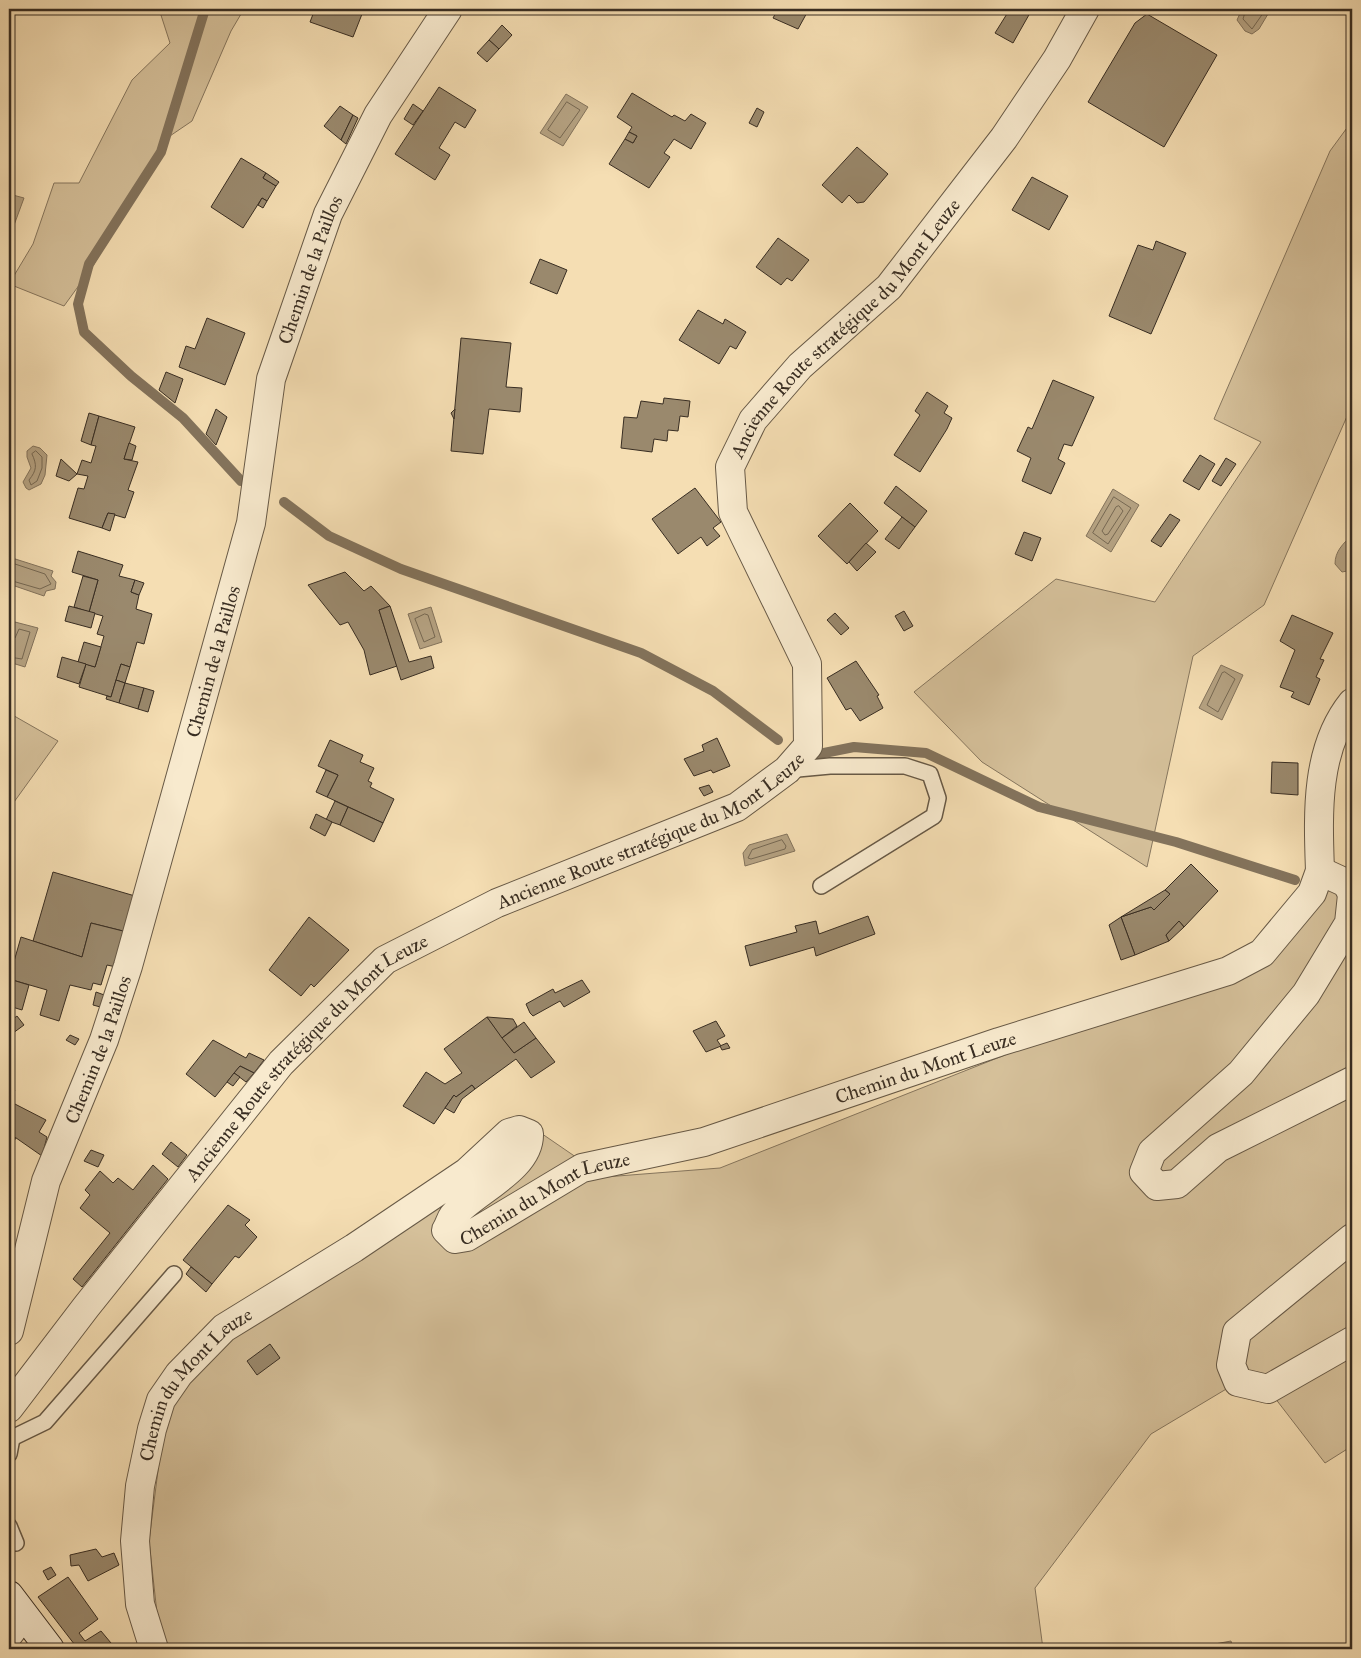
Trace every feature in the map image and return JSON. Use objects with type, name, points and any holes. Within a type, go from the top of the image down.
[{"type":"street","name":"Chemin de la Paillos","points":[[9,1331],[46,1181],[104,1040],[128,966],[248,532],[271,379],[328,214],[378,115],[448,9]]},
{"type":"street","name":"Ancienne Route stratégique du Mont Leuze","points":[[9,1408],[281,1063],[385,960],[497,903],[737,807],[787,770],[808,746],[808,664],[733,512],[730,468],[753,420],[800,366],[889,287],[986,161],[1057,59],[1085,9]]},
{"type":"street","points":[[1352,702],[1345,712],[1326,757],[1318,811],[1320,871],[1346,883],[1352,894],[1349,923],[1306,994],[1241,1073],[1152,1152],[1144,1172],[1157,1186],[1177,1184],[1218,1148],[1352,1081]]},
{"type":"street","name":"Chemin du Mont Leuze","points":[[154,1649],[140,1604],[134,1541],[140,1486],[152,1429],[161,1400],[179,1374],[224,1328],[354,1248],[467,1172],[509,1133],[519,1130],[529,1134],[529,1142],[522,1158],[453,1216],[446,1230],[455,1239],[467,1237],[582,1168],[704,1142],[999,1042],[1228,971],[1262,953],[1312,893],[1320,871]]},
{"type":"street","points":[[1352,1238],[1237,1332],[1231,1365],[1238,1382],[1268,1389],[1352,1340]]},
{"type":"street","points":[[14,1615],[50,1649]]},
{"type":"lane","points":[[787,770],[830,766],[905,766],[930,774],[938,798],[934,816],[821,886]]},
{"type":"lane","points":[[9,1454],[10,1436],[45,1422],[174,1274]]},
{"type":"lane","points":[[9,1526],[16,1544]]},
{"type":"shaded area","points":[[159,9],[244,9],[231,31],[192,121],[164,140],[93,266],[64,306],[9,284],[33,244],[54,183],[79,183],[132,80],[170,43]]},
{"type":"shaded area","points":[[1352,121],[1352,405],[1264,605],[1193,656],[1147,867],[982,762],[914,692],[1056,579],[1155,602],[1261,442],[1214,419],[1330,151]]},
{"type":"shaded area","points":[[9,713],[58,741],[9,809]]},
{"type":"shaded area","points":[[1320,871],[1352,888],[1352,1446],[1325,1463],[1268,1389],[1238,1382],[1151,1434],[1035,1588],[1043,1649],[161,1649],[149,1541],[165,1416],[184,1378],[222,1343],[535,1129],[605,1177],[720,1168],[1262,953]]},
{"type":"water","points":[[1242,9],[1271,9],[1259,29],[1252,34],[1245,31],[1237,20]]},
{"type":"water","points":[[566,94],[588,107],[563,146],[540,133]]},
{"type":"water","points":[[9,194],[24,198],[10,236],[9,235]]},
{"type":"water","points":[[33,446],[40,448],[47,455],[45,475],[41,484],[29,490],[23,482],[31,468],[27,451]]},
{"type":"water","points":[[1113,489],[1139,505],[1111,552],[1086,536]]},
{"type":"water","points":[[1352,535],[1352,570],[1342,572],[1335,564],[1336,555]]},
{"type":"water","points":[[9,557],[53,571],[51,576],[56,582],[55,589],[46,591],[44,596],[9,584]]},
{"type":"water","points":[[431,607],[442,642],[420,649],[408,614]]},
{"type":"water","points":[[15,622],[38,628],[25,667],[9,662],[9,641]]},
{"type":"water","points":[[1221,665],[1243,675],[1222,720],[1199,708]]},
{"type":"water","points":[[787,834],[795,851],[745,866],[743,853],[749,845]]},
{"type":"water","points":[[1231,1641],[1233,1649],[1205,1649],[1204,1646]]},
{"type":"building","points":[[315,9],[364,9],[353,37],[310,22]]},
{"type":"building","points":[[778,9],[809,9],[798,29],[773,18]]},
{"type":"building","points":[[1010,9],[1023,9],[1030,13],[1013,43],[995,33]]},
{"type":"building","points":[[1147,14],[1217,55],[1164,147],[1088,102],[1135,23]]},
{"type":"building","points":[[502,25],[512,35],[499,49],[489,40]]},
{"type":"building","points":[[489,40],[499,49],[487,62],[477,53]]},
{"type":"building","points":[[439,87],[476,110],[465,128],[455,122],[439,148],[450,155],[435,180],[395,154]]},
{"type":"building","points":[[632,93],[672,117],[674,115],[685,121],[691,114],[706,123],[691,149],[674,139],[664,153],[670,157],[649,188],[609,164],[625,139],[633,143],[637,136],[629,132],[632,127],[617,117]]},
{"type":"building","points":[[413,104],[423,111],[413,125],[404,119]]},
{"type":"building","points":[[340,106],[353,115],[341,140],[324,126]]},
{"type":"building","points":[[757,108],[764,112],[757,127],[749,123]]},
{"type":"building","points":[[353,115],[358,118],[346,144],[341,140]]},
{"type":"building","points":[[629,132],[637,136],[633,143],[625,139]]},
{"type":"building","points":[[857,147],[888,174],[864,202],[857,203],[849,195],[842,203],[822,185]]},
{"type":"building","points":[[241,158],[266,173],[263,178],[276,186],[267,201],[262,198],[243,228],[211,207]]},
{"type":"building","points":[[266,173],[279,182],[276,186],[263,178]]},
{"type":"building","points":[[1032,177],[1068,196],[1049,230],[1012,210]]},
{"type":"building","points":[[262,198],[267,201],[263,208],[258,205]]},
{"type":"building","points":[[778,238],[809,260],[792,281],[787,278],[781,285],[756,267]]},
{"type":"building","points":[[1156,241],[1186,253],[1151,334],[1109,316],[1138,245],[1153,250]]},
{"type":"building","points":[[540,259],[567,270],[557,294],[530,283]]},
{"type":"building","points":[[698,310],[723,324],[725,319],[746,332],[736,349],[730,346],[719,364],[679,340]]},
{"type":"building","points":[[207,318],[245,333],[225,385],[179,367],[186,346],[195,349]]},
{"type":"building","points":[[461,338],[511,343],[506,387],[522,388],[520,412],[489,409],[483,454],[451,451]]},
{"type":"building","points":[[166,372],[183,379],[175,403],[159,390]]},
{"type":"building","points":[[1053,380],[1094,397],[1072,446],[1064,444],[1058,459],[1065,463],[1051,494],[1022,481],[1031,458],[1017,451],[1028,427],[1032,429]]},
{"type":"building","points":[[927,392],[948,406],[944,413],[952,418],[920,472],[894,455],[920,415],[915,411]]},
{"type":"building","points":[[664,398],[690,401],[688,417],[680,416],[678,431],[668,430],[667,441],[654,439],[652,452],[621,448],[624,417],[637,418],[641,401],[663,404]]},
{"type":"building","points":[[216,409],[227,417],[216,445],[206,434]]},
{"type":"building","points":[[455,409],[454,419],[451,413]]},
{"type":"building","points":[[89,413],[99,416],[91,445],[81,441]]},
{"type":"building","points":[[99,416],[135,427],[124,459],[138,462],[128,490],[134,492],[125,518],[108,513],[102,528],[69,518],[78,488],[84,489],[88,476],[77,474],[82,460],[91,463],[96,446],[91,445]]},
{"type":"building","points":[[129,443],[136,446],[132,460],[124,459]]},
{"type":"building","points":[[1200,455],[1215,464],[1199,490],[1183,481]]},
{"type":"building","points":[[1226,458],[1236,464],[1221,486],[1212,481]]},
{"type":"building","points":[[61,459],[77,474],[69,481],[56,476]]},
{"type":"building","points":[[896,486],[927,511],[915,527],[884,503]]},
{"type":"building","points":[[695,488],[721,522],[713,528],[720,536],[707,546],[701,537],[678,554],[652,519]]},
{"type":"building","points":[[850,503],[878,531],[847,564],[818,536]]},
{"type":"building","points":[[108,513],[115,514],[110,531],[102,528]]},
{"type":"building","points":[[1170,514],[1180,520],[1161,547],[1151,541]]},
{"type":"building","points":[[902,517],[915,527],[899,549],[885,539]]},
{"type":"building","points":[[1024,532],[1041,538],[1032,561],[1015,554]]},
{"type":"building","points":[[866,543],[876,552],[857,571],[849,562]]},
{"type":"building","points":[[78,551],[123,565],[119,576],[135,580],[131,592],[139,595],[136,609],[152,614],[144,644],[137,642],[130,667],[121,664],[111,697],[79,687],[86,664],[95,667],[104,636],[97,634],[103,616],[89,612],[98,580],[72,572]]},
{"type":"building","points":[[345,572],[364,591],[371,586],[390,606],[379,610],[397,666],[370,675],[364,650],[348,622],[340,625],[308,585]]},
{"type":"building","points":[[83,576],[98,580],[89,612],[74,607]]},
{"type":"building","points":[[135,580],[144,583],[139,595],[131,592]]},
{"type":"building","points":[[69,606],[95,613],[91,628],[65,621]]},
{"type":"building","points":[[390,606],[409,662],[431,656],[434,668],[401,680],[379,610]]},
{"type":"building","points":[[904,611],[913,626],[904,631],[895,616]]},
{"type":"building","points":[[835,613],[849,628],[841,635],[827,620]]},
{"type":"building","points":[[1292,615],[1333,633],[1320,659],[1324,660],[1316,677],[1320,679],[1309,705],[1291,697],[1294,692],[1280,687],[1295,650],[1280,641]]},
{"type":"building","points":[[84,642],[101,647],[95,667],[78,662]]},
{"type":"building","points":[[62,657],[86,664],[79,684],[57,677]]},
{"type":"building","points":[[856,661],[879,695],[877,696],[883,708],[860,721],[851,708],[846,710],[827,678]]},
{"type":"building","points":[[121,664],[130,667],[125,683],[116,680]]},
{"type":"building","points":[[116,680],[125,683],[119,703],[106,699],[107,696],[111,697]]},
{"type":"building","points":[[125,683],[144,688],[138,709],[119,703]]},
{"type":"building","points":[[144,688],[154,691],[148,712],[138,709]]},
{"type":"building","points":[[717,738],[730,766],[713,773],[711,770],[694,776],[684,759],[704,751],[702,745]]},
{"type":"building","points":[[330,740],[363,755],[360,762],[374,768],[368,781],[372,783],[370,787],[394,799],[383,823],[327,797],[338,775],[318,766]]},
{"type":"building","points":[[1272,762],[1298,763],[1298,795],[1271,793]]},
{"type":"building","points":[[326,770],[338,775],[327,797],[316,792]]},
{"type":"building","points":[[709,785],[713,792],[704,796],[699,788]]},
{"type":"building","points":[[335,801],[348,807],[340,825],[326,820]]},
{"type":"building","points":[[348,807],[383,823],[374,842],[340,825]]},
{"type":"building","points":[[316,814],[332,822],[325,836],[310,828]]},
{"type":"building","points":[[1191,864],[1218,891],[1184,927],[1179,921],[1166,935],[1169,941],[1135,955],[1121,917],[1151,907],[1154,910],[1170,894],[1165,890]]},
{"type":"building","points":[[53,872],[135,896],[127,932],[91,923],[82,957],[33,941]]},
{"type":"building","points":[[1165,890],[1170,894],[1154,910],[1151,907],[1121,917]]},
{"type":"building","points":[[868,916],[875,934],[816,956],[814,947],[750,966],[745,946],[797,932],[795,926],[816,921],[819,934]]},
{"type":"building","points":[[309,917],[349,950],[314,987],[311,984],[301,996],[269,970]]},
{"type":"building","points":[[1121,917],[1135,955],[1121,960],[1109,925]]},
{"type":"building","points":[[1179,921],[1184,927],[1169,941],[1166,935]]},
{"type":"building","points":[[91,923],[127,932],[116,967],[107,965],[101,985],[93,983],[91,990],[70,985],[59,1021],[40,1015],[47,990],[9,979],[21,937],[82,957]]},
{"type":"building","points":[[9,979],[29,985],[22,1010],[9,1006]]},
{"type":"building","points":[[582,980],[590,992],[564,1007],[560,1001],[533,1016],[530,1013],[526,1004],[553,989],[555,993]]},
{"type":"building","points":[[96,992],[107,996],[104,1008],[93,1005]]},
{"type":"building","points":[[17,1016],[24,1025],[9,1036],[9,1022]]},
{"type":"building","points":[[487,1017],[514,1053],[536,1038],[555,1062],[531,1078],[516,1059],[475,1089],[472,1085],[456,1097],[454,1095],[434,1124],[403,1106],[426,1072],[445,1084],[462,1073],[444,1049]]},
{"type":"building","points":[[487,1017],[513,1019],[517,1026],[502,1038]]},
{"type":"building","points":[[716,1021],[725,1036],[717,1040],[721,1046],[706,1052],[693,1031]]},
{"type":"building","points":[[524,1022],[536,1038],[514,1053],[502,1038]]},
{"type":"building","points":[[70,1035],[79,1039],[75,1045],[66,1040]]},
{"type":"building","points":[[213,1040],[246,1058],[249,1053],[264,1060],[254,1073],[240,1066],[215,1097],[186,1074]]},
{"type":"building","points":[[727,1043],[730,1048],[722,1050],[720,1046]]},
{"type":"building","points":[[240,1066],[254,1073],[246,1082],[234,1073]]},
{"type":"building","points":[[234,1073],[240,1077],[233,1086],[227,1082]]},
{"type":"building","points":[[9,1083],[15,1091],[9,1095]]},
{"type":"building","points":[[472,1085],[475,1089],[462,1099],[454,1113],[445,1108],[454,1095],[456,1097]]},
{"type":"building","points":[[13,1103],[46,1120],[39,1132],[47,1137],[42,1156],[9,1133],[9,1109]]},
{"type":"building","points":[[9,1133],[16,1138],[9,1148]]},
{"type":"building","points":[[171,1142],[187,1155],[178,1167],[162,1154]]},
{"type":"building","points":[[91,1150],[104,1155],[98,1167],[84,1161]]},
{"type":"building","points":[[153,1165],[168,1179],[82,1287],[73,1279],[110,1233],[80,1208],[90,1195],[85,1190],[100,1171],[113,1183],[118,1178],[133,1190]]},
{"type":"building","points":[[228,1205],[250,1220],[245,1225],[257,1237],[239,1258],[235,1256],[212,1284],[183,1260]]},
{"type":"building","points":[[191,1267],[212,1284],[206,1292],[186,1274]]},
{"type":"building","points":[[270,1344],[280,1358],[257,1375],[247,1361]]},
{"type":"building","points":[[96,1549],[102,1557],[114,1553],[119,1565],[88,1581],[79,1565],[71,1566],[70,1555]]},
{"type":"building","points":[[51,1567],[56,1575],[48,1580],[43,1571]]},
{"type":"building","points":[[68,1577],[98,1619],[79,1633],[85,1641],[101,1631],[116,1649],[78,1649],[38,1597]]},
{"type":"building","points":[[129,1645],[132,1649],[121,1649]]},
{"type":"waterway","points":[[205,9],[161,152],[89,264],[78,304],[84,332],[131,376],[183,418],[241,481]]},
{"type":"waterway","points":[[284,502],[329,536],[401,569],[641,653],[713,691],[778,740]]},
{"type":"waterway","points":[[814,755],[854,747],[926,753],[1039,807],[1176,842],[1295,880]]}]
